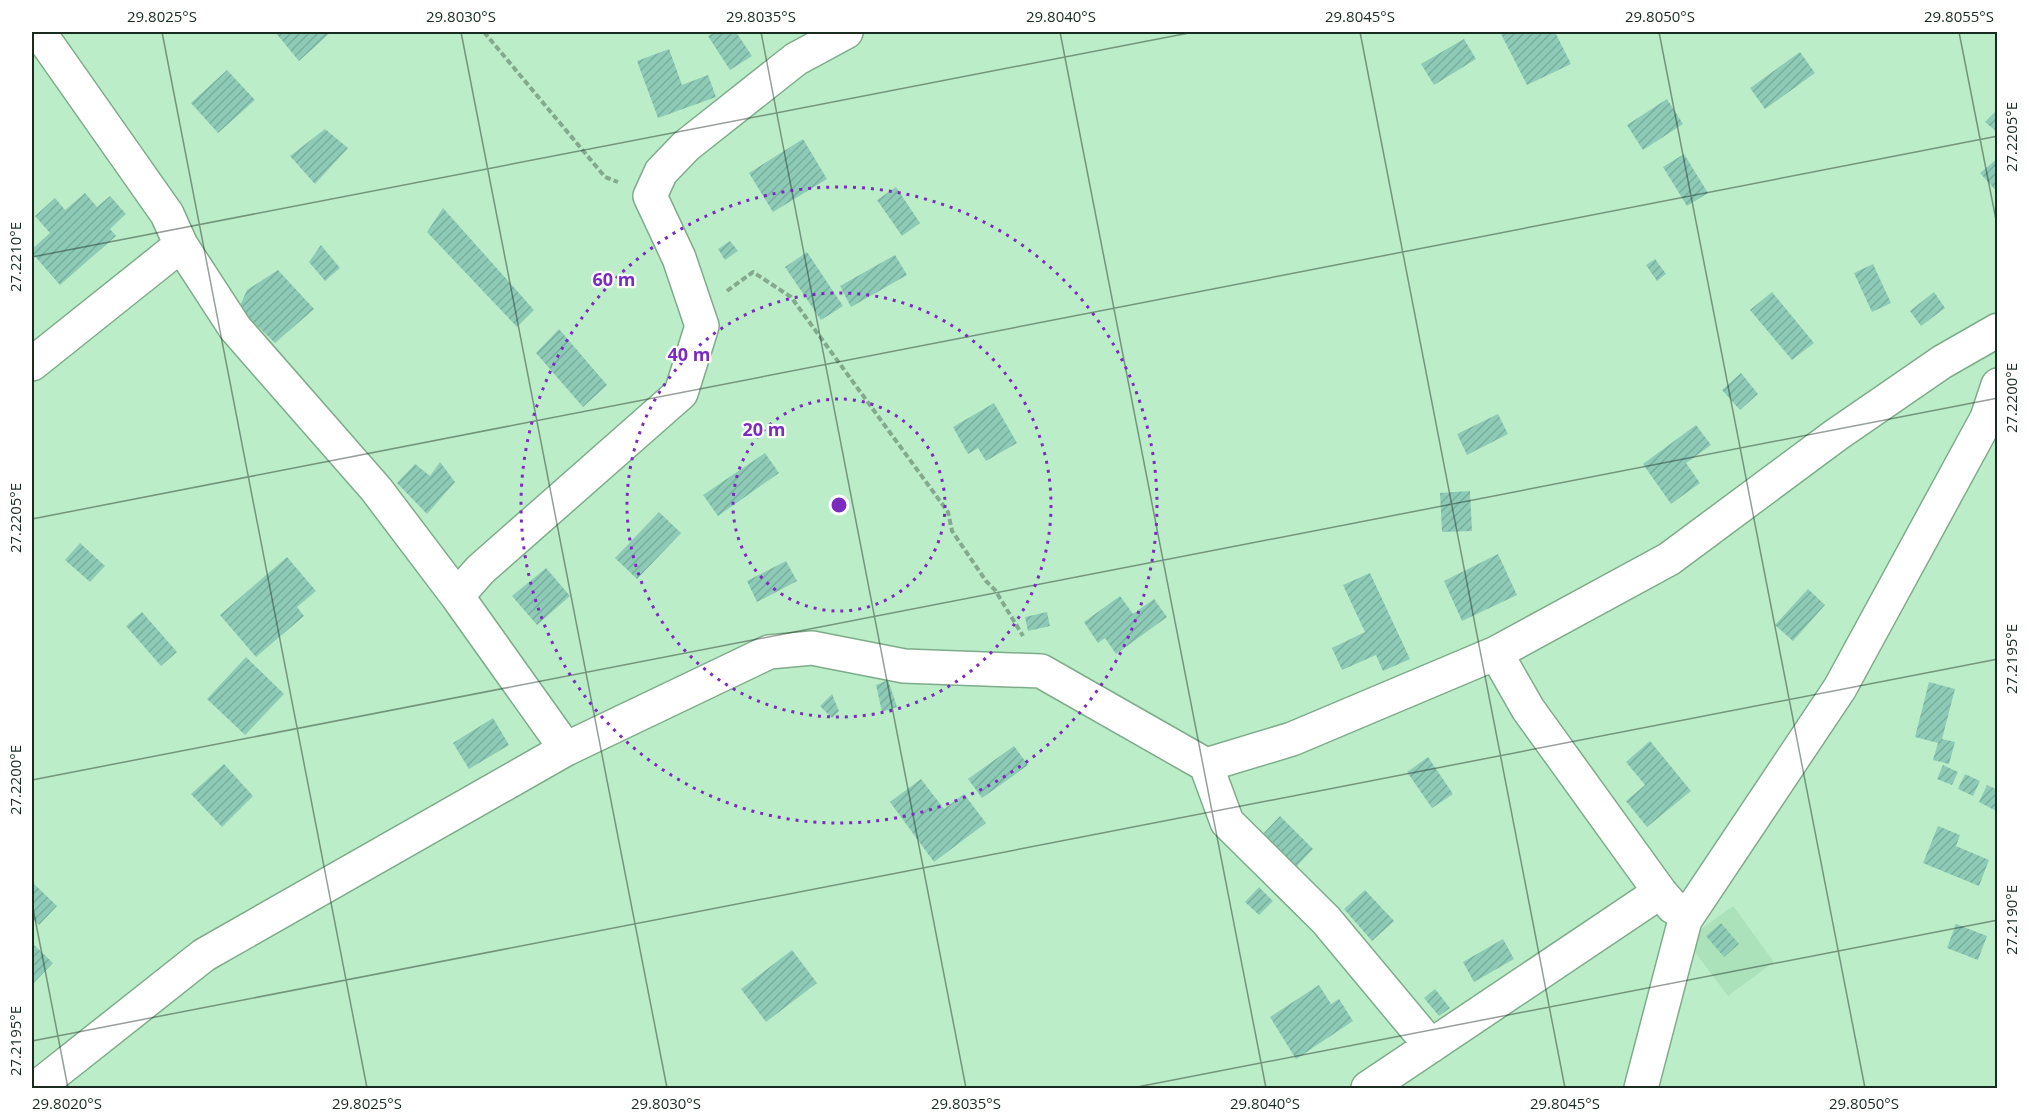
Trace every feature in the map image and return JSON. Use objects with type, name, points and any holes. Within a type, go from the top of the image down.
[{"type":"street","points":[[39,32],[166,214],[181,245],[235,328],[376,489],[457,596],[566,749]]},
{"type":"street","points":[[457,596],[480,570],[681,393],[702,326],[679,258],[650,196],[661,172],[686,146],[796,59],[846,32]]},
{"type":"street","points":[[32,364],[181,245]]},
{"type":"street","points":[[1206,765],[1292,739],[1496,653],[1669,559],[1846,429],[1942,362],[1998,330]]},
{"type":"street","points":[[1641,1089],[1685,920],[1840,688],[1987,417],[1998,385]]},
{"type":"street","points":[[36,1089],[204,955],[566,749],[769,652],[812,648],[904,666],[1041,671],[1206,765],[1227,822],[1326,920],[1431,1046]]},
{"type":"street","points":[[1496,653],[1528,710],[1660,892],[1685,920]]},
{"type":"street","points":[[1368,1089],[1660,892]]},
{"type":"path","points":[[484,32],[605,177],[650,196]]},
{"type":"path","points":[[753,272],[791,297],[948,512],[952,531],[986,581],[995,590],[1036,658],[1041,671]]},
{"type":"shaded area","points":[[1733,906],[1774,962],[1728,996],[1686,940]]},
{"type":"building","points":[[275,32],[331,32],[299,61]]},
{"type":"building","points":[[715,32],[736,32],[752,56],[730,70],[708,36]]},
{"type":"building","points":[[1500,32],[1555,32],[1571,64],[1527,85]]},
{"type":"building","points":[[1464,39],[1476,59],[1434,85],[1421,64]]},
{"type":"building","points":[[669,49],[682,85],[708,75],[716,97],[658,118],[637,61]]},
{"type":"building","points":[[1800,52],[1815,73],[1765,109],[1750,88]]},
{"type":"building","points":[[227,70],[255,100],[218,133],[191,103]]},
{"type":"building","points":[[1667,99],[1683,124],[1643,150],[1627,125]]},
{"type":"building","points":[[1998,109],[1998,133],[1985,122]]},
{"type":"building","points":[[325,129],[348,148],[315,184],[290,156]]},
{"type":"building","points":[[803,139],[827,179],[773,212],[749,173]]},
{"type":"building","points":[[1684,154],[1708,193],[1687,206],[1663,167]]},
{"type":"building","points":[[1998,158],[1998,193],[1980,173]]},
{"type":"building","points":[[896,187],[920,223],[902,236],[877,200]]},
{"type":"building","points":[[85,193],[97,207],[110,196],[126,214],[110,229],[116,236],[60,285],[32,253],[32,249],[50,233],[35,216],[55,198],[65,210]]},
{"type":"building","points":[[443,208],[534,310],[517,327],[427,232]]},
{"type":"building","points":[[730,241],[738,251],[725,260],[718,249]]},
{"type":"building","points":[[321,245],[340,268],[325,281],[309,262]]},
{"type":"building","points":[[807,252],[843,306],[821,320],[785,267]]},
{"type":"building","points":[[895,255],[907,275],[851,307],[840,286]]},
{"type":"building","points":[[1655,259],[1666,274],[1657,281],[1646,265]]},
{"type":"building","points":[[1873,264],[1891,303],[1872,312],[1854,273]]},
{"type":"building","points":[[278,270],[314,309],[275,343],[239,308],[247,290]]},
{"type":"building","points":[[1772,292],[1814,343],[1792,360],[1750,310]]},
{"type":"building","points":[[1934,292],[1945,308],[1921,326],[1910,311]]},
{"type":"building","points":[[559,329],[607,385],[583,407],[536,353]]},
{"type":"building","points":[[1741,373],[1758,394],[1740,410],[1722,390]]},
{"type":"building","points":[[994,403],[1017,443],[986,461],[978,448],[968,454],[953,427]]},
{"type":"building","points":[[1498,414],[1508,434],[1467,455],[1457,434]]},
{"type":"building","points":[[1696,425],[1711,445],[1686,463],[1700,483],[1671,504],[1643,464]]},
{"type":"building","points":[[765,453],[779,473],[718,516],[703,495]]},
{"type":"building","points":[[440,462],[455,482],[427,514],[397,483],[415,464],[430,476]]},
{"type":"building","points":[[1470,491],[1472,531],[1442,532],[1440,493]]},
{"type":"building","points":[[659,512],[681,533],[637,579],[615,558]]},
{"type":"building","points":[[80,543],[105,566],[90,582],[65,560]]},
{"type":"building","points":[[1498,554],[1517,595],[1462,621],[1444,581]]},
{"type":"building","points":[[287,557],[316,591],[297,607],[304,616],[256,657],[220,615]]},
{"type":"building","points":[[786,561],[797,581],[757,602],[747,581]]},
{"type":"building","points":[[546,568],[570,596],[537,625],[512,596]]},
{"type":"building","points":[[1370,573],[1410,659],[1383,671],[1376,655],[1342,670],[1332,648],[1365,632],[1343,585]]},
{"type":"building","points":[[1808,589],[1825,605],[1793,641],[1775,625]]},
{"type":"building","points":[[1120,596],[1133,614],[1154,599],[1167,617],[1116,654],[1105,638],[1098,643],[1084,622]]},
{"type":"building","points":[[142,612],[177,652],[161,666],[126,626]]},
{"type":"building","points":[[1047,612],[1050,626],[1028,631],[1025,617]]},
{"type":"building","points":[[246,657],[284,694],[245,735],[207,699]]},
{"type":"building","points":[[888,680],[897,707],[882,712],[876,685]]},
{"type":"building","points":[[1929,682],[1955,689],[1942,739],[1955,742],[1949,764],[1933,760],[1938,743],[1915,737]]},
{"type":"building","points":[[832,694],[839,711],[832,718],[820,706]]},
{"type":"building","points":[[493,718],[509,745],[469,769],[453,743]]},
{"type":"building","points":[[1650,741],[1691,791],[1647,827],[1626,801],[1645,785],[1626,762]]},
{"type":"building","points":[[1014,746],[1028,765],[982,798],[968,779]]},
{"type":"building","points":[[1428,757],[1453,794],[1432,808],[1407,772]]},
{"type":"building","points":[[224,764],[253,796],[222,827],[191,794]]},
{"type":"building","points":[[1943,765],[1958,772],[1952,785],[1937,779]]},
{"type":"building","points":[[1965,774],[1980,781],[1973,796],[1958,789]]},
{"type":"building","points":[[921,779],[944,809],[964,794],[986,823],[934,862],[890,802]]},
{"type":"building","points":[[1987,785],[1998,790],[1998,812],[1979,802]]},
{"type":"building","points":[[1280,816],[1313,849],[1296,867],[1262,835]]},
{"type":"building","points":[[1938,826],[1960,835],[1956,846],[1989,860],[1979,886],[1923,863]]},
{"type":"building","points":[[32,882],[57,906],[39,925],[32,918]]},
{"type":"building","points":[[1259,887],[1273,901],[1259,915],[1245,902]]},
{"type":"building","points":[[1365,890],[1394,921],[1372,941],[1344,909]]},
{"type":"building","points":[[1721,923],[1739,944],[1724,957],[1706,936]]},
{"type":"building","points":[[1956,924],[1987,936],[1978,960],[1947,948]]},
{"type":"building","points":[[1503,939],[1514,959],[1474,982],[1463,962]]},
{"type":"building","points":[[32,943],[53,963],[32,985]]},
{"type":"building","points":[[792,950],[817,983],[766,1022],[741,989]]},
{"type":"building","points":[[1319,985],[1331,1004],[1339,999],[1353,1021],[1296,1059],[1270,1017]]},
{"type":"building","points":[[1435,989],[1450,1008],[1439,1016],[1424,998]]}]
